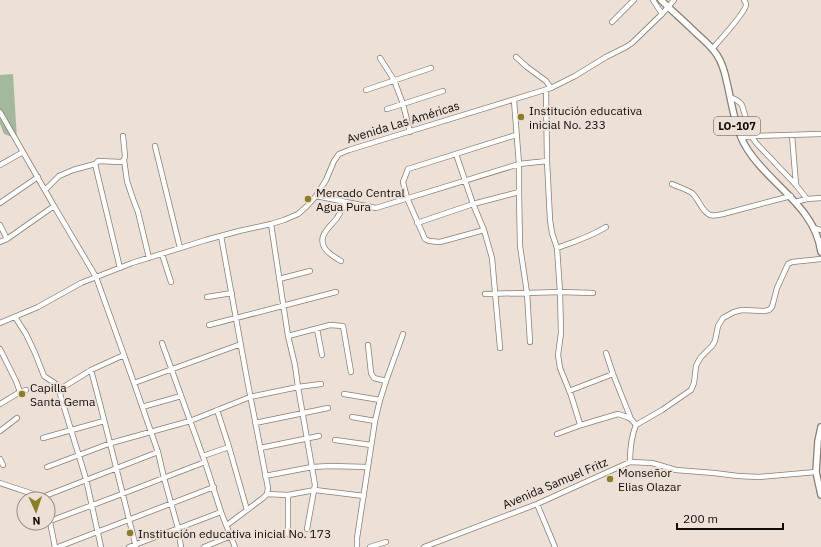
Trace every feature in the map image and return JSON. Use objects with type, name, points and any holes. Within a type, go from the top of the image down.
[{"type":"main road","name":"LO-107","points":[[660,0],[706,42],[717,55],[723,66],[738,130],[745,146],[752,156],[790,196],[814,228],[820,244],[821,252]]},
{"type":"main road","points":[[821,427],[818,441],[818,472],[821,495]]},
{"type":"street","points":[[612,22],[634,0]]},
{"type":"street","points":[[653,0],[662,14]]},
{"type":"street","name":"Avenida Las Américas","points":[[0,323],[38,307],[81,283],[120,268],[221,236],[271,224],[298,214],[316,196],[339,154],[549,89],[575,76],[606,56],[632,43],[674,0]]},
{"type":"street","points":[[712,49],[745,8],[746,4],[744,0]]},
{"type":"street","points":[[516,57],[546,81],[549,89],[547,161],[550,220],[552,233],[557,248],[560,292],[561,333],[558,356],[560,368],[581,425]]},
{"type":"street","points":[[380,58],[394,80],[403,104],[410,132]]},
{"type":"street","points":[[366,90],[431,68]]},
{"type":"street","points":[[387,110],[443,91]]},
{"type":"street","points":[[731,98],[736,99],[742,105],[751,136],[757,144],[796,185],[807,199]]},
{"type":"street","points":[[514,100],[519,164],[518,192],[520,246],[527,293],[530,342]]},
{"type":"street","points":[[0,112],[96,277],[158,452],[178,528],[181,547]]},
{"type":"street","points":[[741,138],[751,136],[821,134]]},
{"type":"street","points":[[484,230],[438,242],[429,241],[425,238],[417,223],[407,198],[403,182],[408,169],[516,135]]},
{"type":"street","points":[[792,135],[796,185]]},
{"type":"street","points":[[122,136],[127,181],[138,212],[149,258]]},
{"type":"street","points":[[155,146],[180,248]]},
{"type":"street","points":[[0,165],[23,152]]},
{"type":"street","points":[[456,154],[473,204],[484,230],[492,258],[500,348]]},
{"type":"street","points":[[45,190],[58,176],[73,170],[95,164],[98,161],[121,162],[124,160]]},
{"type":"street","points":[[316,196],[376,208],[519,164],[547,161]]},
{"type":"street","points":[[95,164],[120,268]]},
{"type":"street","points":[[0,203],[38,177]]},
{"type":"street","points":[[672,184],[690,192],[703,209],[710,215],[723,214],[790,196]]},
{"type":"street","points":[[417,223],[473,204],[518,192]]},
{"type":"street","points":[[795,202],[821,198]]},
{"type":"street","points":[[341,261],[324,248],[322,241],[327,229],[336,219],[347,202]]},
{"type":"street","points":[[0,242],[7,239],[54,206]]},
{"type":"street","points":[[271,224],[288,336],[295,365],[315,484],[308,529]]},
{"type":"street","points":[[0,225],[7,239]]},
{"type":"street","points":[[557,248],[578,242],[606,227]]},
{"type":"street","points":[[814,228],[821,230]]},
{"type":"street","points":[[221,236],[268,488],[267,494]]},
{"type":"street","points":[[162,254],[170,282]]},
{"type":"street","points":[[630,462],[630,450],[636,425],[662,410],[691,390],[694,383],[696,366],[701,357],[715,341],[718,326],[723,318],[734,312],[742,310],[769,310],[772,307],[777,288],[788,264],[792,262],[821,259]]},
{"type":"street","points":[[279,279],[310,271]]},
{"type":"street","points":[[209,325],[336,292]]},
{"type":"street","points":[[485,294],[560,292],[593,293]]},
{"type":"street","points":[[207,297],[232,293]]},
{"type":"street","points":[[15,317],[26,334],[44,376],[62,388]]},
{"type":"street","points":[[288,336],[330,325],[343,326],[351,372]]},
{"type":"street","points":[[317,329],[322,355]]},
{"type":"street","points":[[357,547],[357,538],[375,421],[386,381],[403,334]]},
{"type":"street","points":[[162,343],[214,487],[221,512],[235,547]]},
{"type":"street","points":[[134,383],[241,344]]},
{"type":"street","points":[[368,345],[371,373],[374,378],[386,381]]},
{"type":"street","points":[[0,349],[14,376],[20,392]]},
{"type":"street","points":[[606,353],[631,420]]},
{"type":"street","points":[[101,547],[86,479],[60,394],[62,388],[91,370],[124,355]]},
{"type":"street","points":[[91,370],[136,546]]},
{"type":"street","points":[[569,391],[613,374]]},
{"type":"street","points":[[47,467],[110,443],[190,420],[250,397],[321,384]]},
{"type":"street","points":[[0,404],[26,390]]},
{"type":"street","points":[[344,394],[380,400]]},
{"type":"street","points":[[142,407],[181,396]]},
{"type":"street","points":[[255,423],[328,408]]},
{"type":"street","points":[[217,410],[247,510]]},
{"type":"street","points":[[557,434],[618,414],[631,420],[636,425]]},
{"type":"street","points":[[352,417],[375,421]]},
{"type":"street","points":[[0,431],[17,418]]},
{"type":"street","points":[[43,438],[104,421]]},
{"type":"street","points":[[260,448],[319,436]]},
{"type":"street","points":[[335,440],[371,445]]},
{"type":"street","points":[[203,456],[229,447]]},
{"type":"street","points":[[56,492],[86,479],[158,452]]},
{"type":"street","points":[[0,459],[3,465]]},
{"type":"street","points":[[56,519],[205,462]]},
{"type":"street","name":"Avenida Samuel Fritz","points":[[425,547],[537,504],[630,462],[652,463],[676,470],[738,476],[759,477],[818,472]]},
{"type":"street","points":[[265,476],[330,466],[368,467]]},
{"type":"street","points":[[0,483],[24,491]]},
{"type":"street","points":[[52,531],[56,547],[214,487]]},
{"type":"street","points":[[227,525],[267,494],[288,495],[315,490],[364,496]]},
{"type":"street","points":[[288,495],[288,534]]},
{"type":"street","points":[[537,504],[555,547]]},
{"type":"street","points":[[129,547],[136,546],[221,512]]},
{"type":"street","points":[[204,547],[231,536]]},
{"type":"street","points":[[370,547],[386,542]]},
{"type":"green space","points":[[13,74],[17,139],[4,134],[0,124],[0,75]]},
{"type":"place","name":"Institución educativa inicial No. 233","points":[[521,117]]},
{"type":"place","name":"Mercado Central Agua Pura","points":[[308,199]]},
{"type":"place","name":"Capilla Santa Gema","points":[[22,394]]},
{"type":"place","name":"Monseñor Elias Olazar","points":[[610,479]]},
{"type":"place","name":"Institución educativa inicial No. 173","points":[[130,533]]}]
